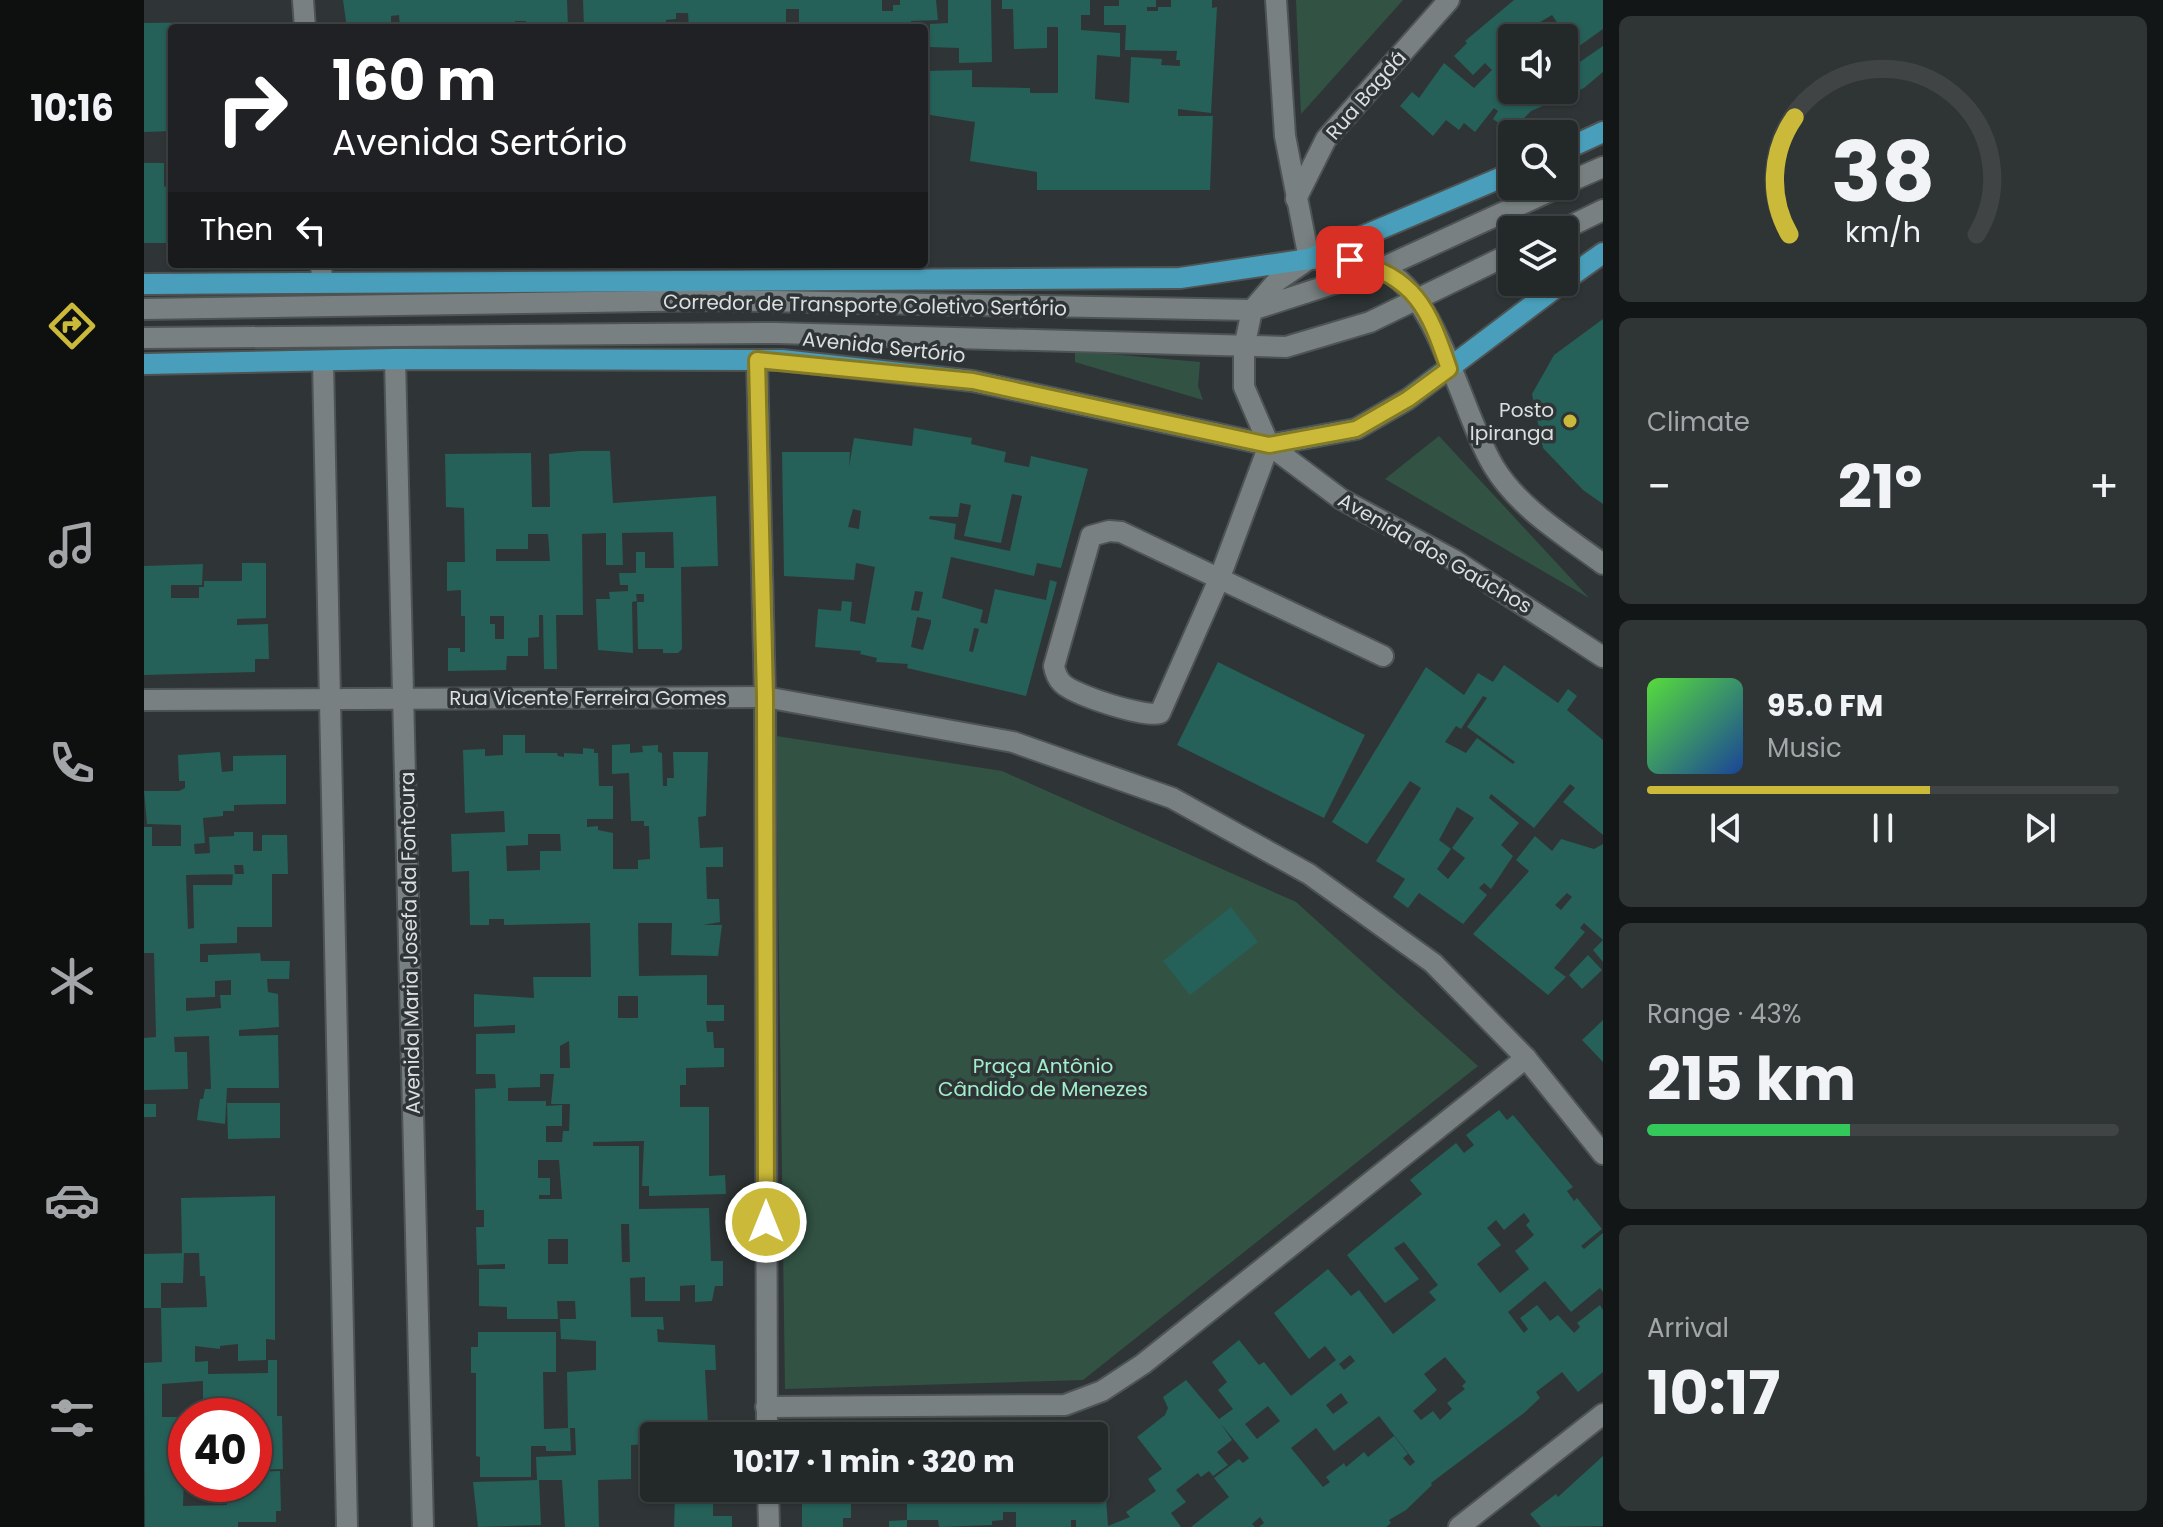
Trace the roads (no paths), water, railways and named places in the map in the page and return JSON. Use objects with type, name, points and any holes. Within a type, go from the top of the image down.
[{"type":"main road","points":[[1578,144],[1603,132]]},
{"type":"main road","points":[[144,284],[321,272],[1180,278],[1309,259],[1498,179]]},
{"type":"main road","name":"Avenida Sertório","points":[[1578,271],[1603,253]]},
{"type":"main road","name":"Avenida Sertório","points":[[144,364],[395,359],[757,360],[973,381],[1269,445],[1356,429],[1408,399],[1545,296]]},
{"type":"street","points":[[303,0],[305,24]]},
{"type":"street","points":[[1276,0],[1285,136],[1309,259]]},
{"type":"street","name":"Rua Bagdá","points":[[1296,199],[1326,139],[1449,0]]},
{"type":"street","name":"Corredor de Transporte Coletivo Sertório","points":[[1578,178],[1603,167]]},
{"type":"street","name":"Corredor de Transporte Coletivo Sertório","points":[[144,309],[715,300],[1252,310],[1382,268],[1529,200]]},
{"type":"street","points":[[1578,222],[1603,210]]},
{"type":"street","points":[[1383,656],[1220,577],[1121,532],[1109,531],[1091,536],[1054,666],[1056,677],[1075,692],[1147,715],[1160,713],[1220,577],[1269,445],[1244,387],[1244,348],[1252,310],[1277,281],[1309,259],[1350,260],[1382,268],[1408,285],[1436,330],[1449,369],[1493,466],[1520,502],[1603,564]]},
{"type":"street","name":"Corredor de Transporte Coletivo Sertório","points":[[144,338],[776,333],[1286,347],[1370,322],[1498,260]]},
{"type":"street","name":"Avenida Maria Josefa da Fontoura","points":[[395,359],[423,1527]]},
{"type":"street","points":[[757,360],[765,697],[767,1422]]},
{"type":"street","points":[[323,361],[347,1527]]},
{"type":"street","name":"Avenida dos Gaúchos","points":[[1269,445],[1341,499],[1454,560],[1600,648]]},
{"type":"street","name":"Rua Vicente Ferreira Gomes","points":[[144,700],[765,697],[1013,742],[1172,798],[1309,874],[1433,963],[1526,1058],[1603,1154]]},
{"type":"street","points":[[766,1407],[1065,1405],[1102,1391],[1143,1364],[1526,1058]]},
{"type":"street","points":[[1461,1527],[1603,1414]]},
{"type":"street","points":[[768,1502],[769,1527]]},
{"type":"place","name":"Posto Ipiranga","points":[[1570,421]]},
{"type":"park label","name":"Praça Antônio Cândido de Menezes","points":[[1043,1078]]}]
